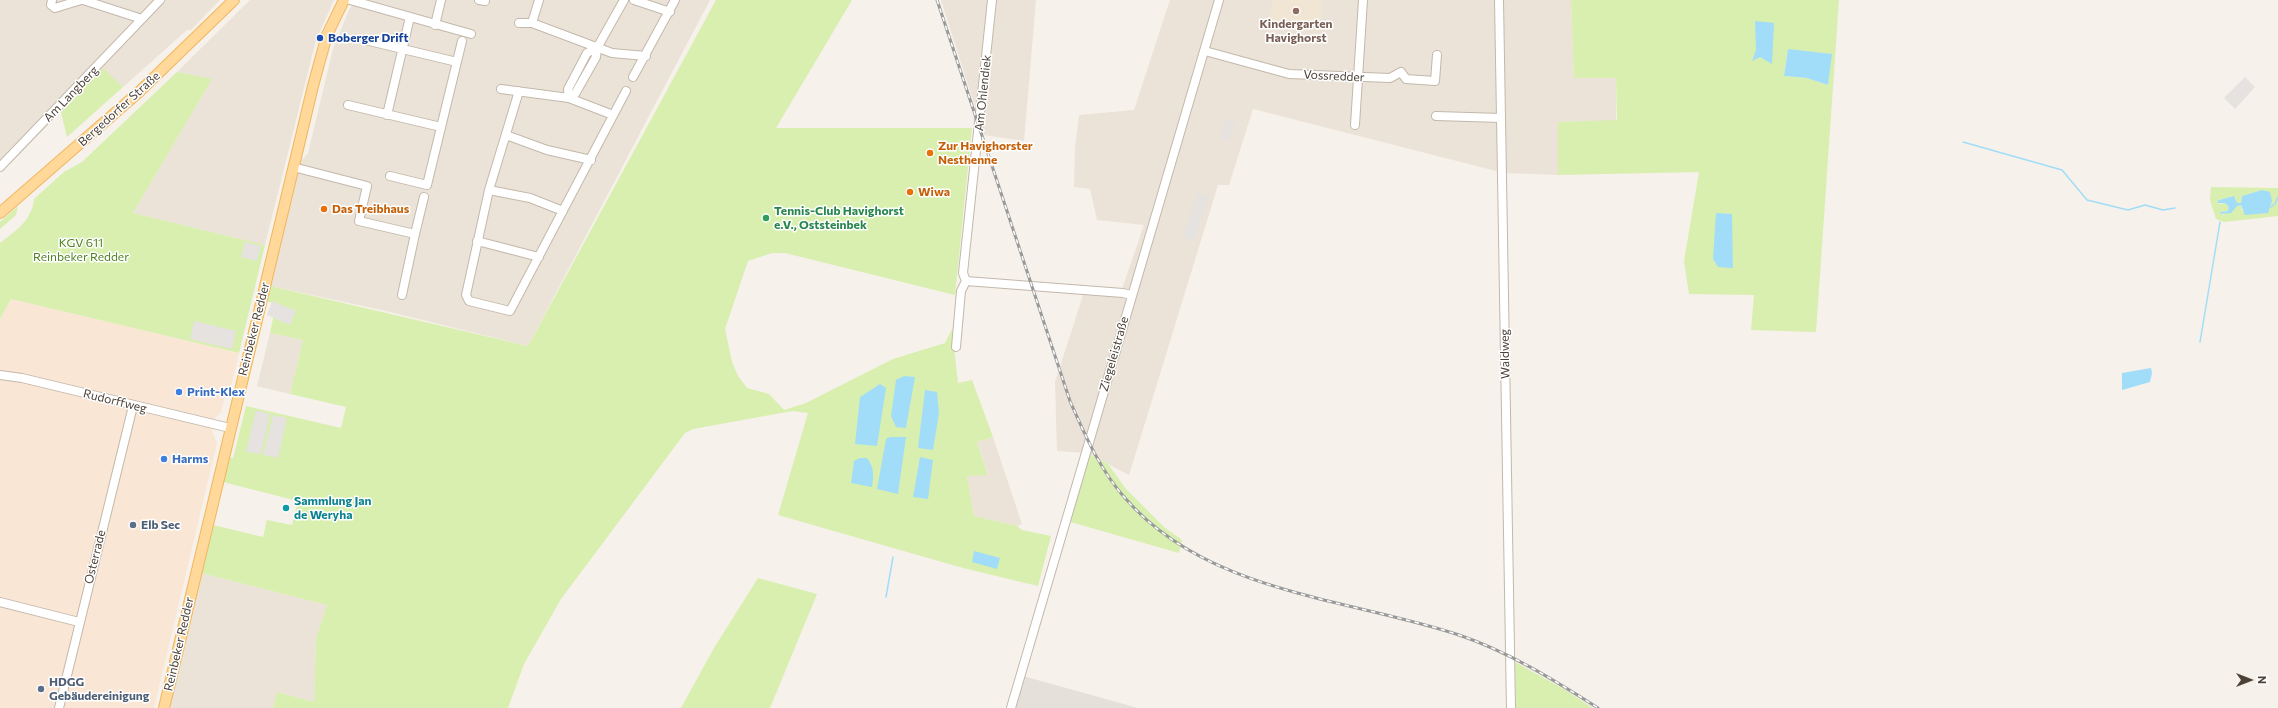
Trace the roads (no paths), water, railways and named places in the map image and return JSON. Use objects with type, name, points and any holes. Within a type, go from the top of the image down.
[{"type":"main road","name":"Bergedorfer Straße","points":[[1,211],[139,92],[234,0]]},
{"type":"main road","name":"Reinbeker Redder","points":[[164,708],[230,428],[324,44],[344,0]]},
{"type":"street","points":[[52,0],[52,7],[61,7],[82,0],[142,20]]},
{"type":"street","points":[[55,0],[61,7]]},
{"type":"street","name":"Am Langberg","points":[[2,163],[160,0]]},
{"type":"street","points":[[350,0],[471,34]]},
{"type":"street","points":[[435,25],[441,0]]},
{"type":"street","points":[[532,23],[539,0]]},
{"type":"street","points":[[569,98],[568,89],[587,53],[597,48],[624,0]]},
{"type":"street","points":[[634,0],[670,12]]},
{"type":"street","points":[[633,77],[670,12],[675,0]]},
{"type":"street","name":"Am Ohlendiek","points":[[956,347],[961,292],[966,281],[963,273],[992,0]]},
{"type":"street","name":"Ziegeleistraße","points":[[1011,708],[1131,295],[1219,0]]},
{"type":"street","points":[[1356,125],[1363,0]]},
{"type":"street","name":"Waldweg","points":[[1499,0],[1511,708]]},
{"type":"street","points":[[387,115],[410,16]]},
{"type":"street","points":[[519,24],[532,23],[612,53],[646,56]]},
{"type":"street","points":[[365,40],[457,62]]},
{"type":"street","points":[[390,176],[427,185],[462,41]]},
{"type":"street","name":"Vossredder","points":[[1205,51],[1289,74],[1390,78],[1401,72],[1406,79],[1435,81],[1437,55]]},
{"type":"street","points":[[501,89],[569,98],[613,115]]},
{"type":"street","points":[[519,91],[489,190],[466,295],[470,301],[510,311],[591,160],[626,91]]},
{"type":"street","points":[[348,105],[441,127]]},
{"type":"street","points":[[1436,116],[1500,118]]},
{"type":"street","points":[[506,135],[548,150],[591,160]]},
{"type":"street","points":[[293,167],[367,186],[359,221],[415,234]]},
{"type":"street","points":[[489,190],[530,198],[563,211]]},
{"type":"street","points":[[402,295],[424,197]]},
{"type":"street","points":[[477,241],[539,257]]},
{"type":"street","points":[[966,281],[1123,293],[1131,295]]},
{"type":"street","name":"Rudorffweg","points":[[0,375],[22,378],[133,406],[230,428]]},
{"type":"street","name":"Osterrade","points":[[59,708],[133,406]]},
{"type":"street","points":[[0,602],[79,622]]},
{"type":"water","points":[[1755,21],[1774,23],[1772,64],[1760,57],[1752,61],[1756,50]]},
{"type":"water","points":[[1788,49],[1832,54],[1828,85],[1807,78],[1784,76]]},
{"type":"water","points":[[2262,190],[2270,192],[2272,201],[2268,213],[2245,215],[2241,205],[2237,206],[2231,213],[2221,214],[2220,212],[2228,211],[2229,207],[2225,203],[2217,203],[2219,200],[2234,196],[2237,203],[2241,203],[2242,196]]},
{"type":"water","points":[[1716,213],[1732,214],[1733,268],[1718,267],[1713,259]]},
{"type":"water","points":[[2151,368],[2152,373],[2150,382],[2122,390],[2122,373]]},
{"type":"water","points":[[904,376],[915,377],[906,428],[896,427],[891,416],[896,380]]},
{"type":"water","points":[[880,384],[886,388],[877,446],[855,444],[860,397]]},
{"type":"water","points":[[925,390],[937,392],[939,413],[933,450],[918,448]]},
{"type":"water","points":[[890,437],[906,437],[898,494],[877,489],[886,439]]},
{"type":"water","points":[[920,457],[933,460],[928,499],[913,497]]},
{"type":"water","points":[[860,458],[867,458],[871,465],[873,475],[872,487],[851,483],[854,461]]},
{"type":"water","points":[[974,551],[1000,558],[997,569],[972,562]]},
{"type":"waterway","points":[[1963,142],[2062,170],[2087,200],[2128,210],[2145,205],[2163,210],[2175,208]]},
{"type":"waterway","points":[[2271,207],[2275,204],[2278,197]]},
{"type":"waterway","points":[[2200,342],[2220,222]]},
{"type":"waterway","points":[[886,597],[893,557]]},
{"type":"railway","points":[[937,0],[1070,401],[1087,439],[1101,464],[1108,476],[1125,498],[1158,530],[1196,554],[1237,573],[1281,588],[1416,622],[1478,642],[1531,667],[1598,708]]},
{"type":"place","name":"Kindergarten Havighorst","points":[[1296,11]]},
{"type":"place","name":"Boberger Drift","points":[[320,38]]},
{"type":"place","name":"Zur Havighorster Nesthenne","points":[[930,153]]},
{"type":"place","name":"Wiwa","points":[[910,192]]},
{"type":"place","name":"Das Treibhaus","points":[[324,209]]},
{"type":"place","name":"Tennis-Club Havighorst e.V., Oststeinbek","points":[[766,218]]},
{"type":"place","name":"Print-Klex","points":[[179,392]]},
{"type":"place","name":"Harms","points":[[164,459]]},
{"type":"place","name":"Sammlung Jan de Weryha","points":[[286,508]]},
{"type":"place","name":"Elb Sec","points":[[133,525]]},
{"type":"place","name":"HDGG Gebäudereinigung","points":[[41,689]]},
{"type":"park label","name":"KGV 611 Reinbeker Redder","points":[[81,250]]}]
